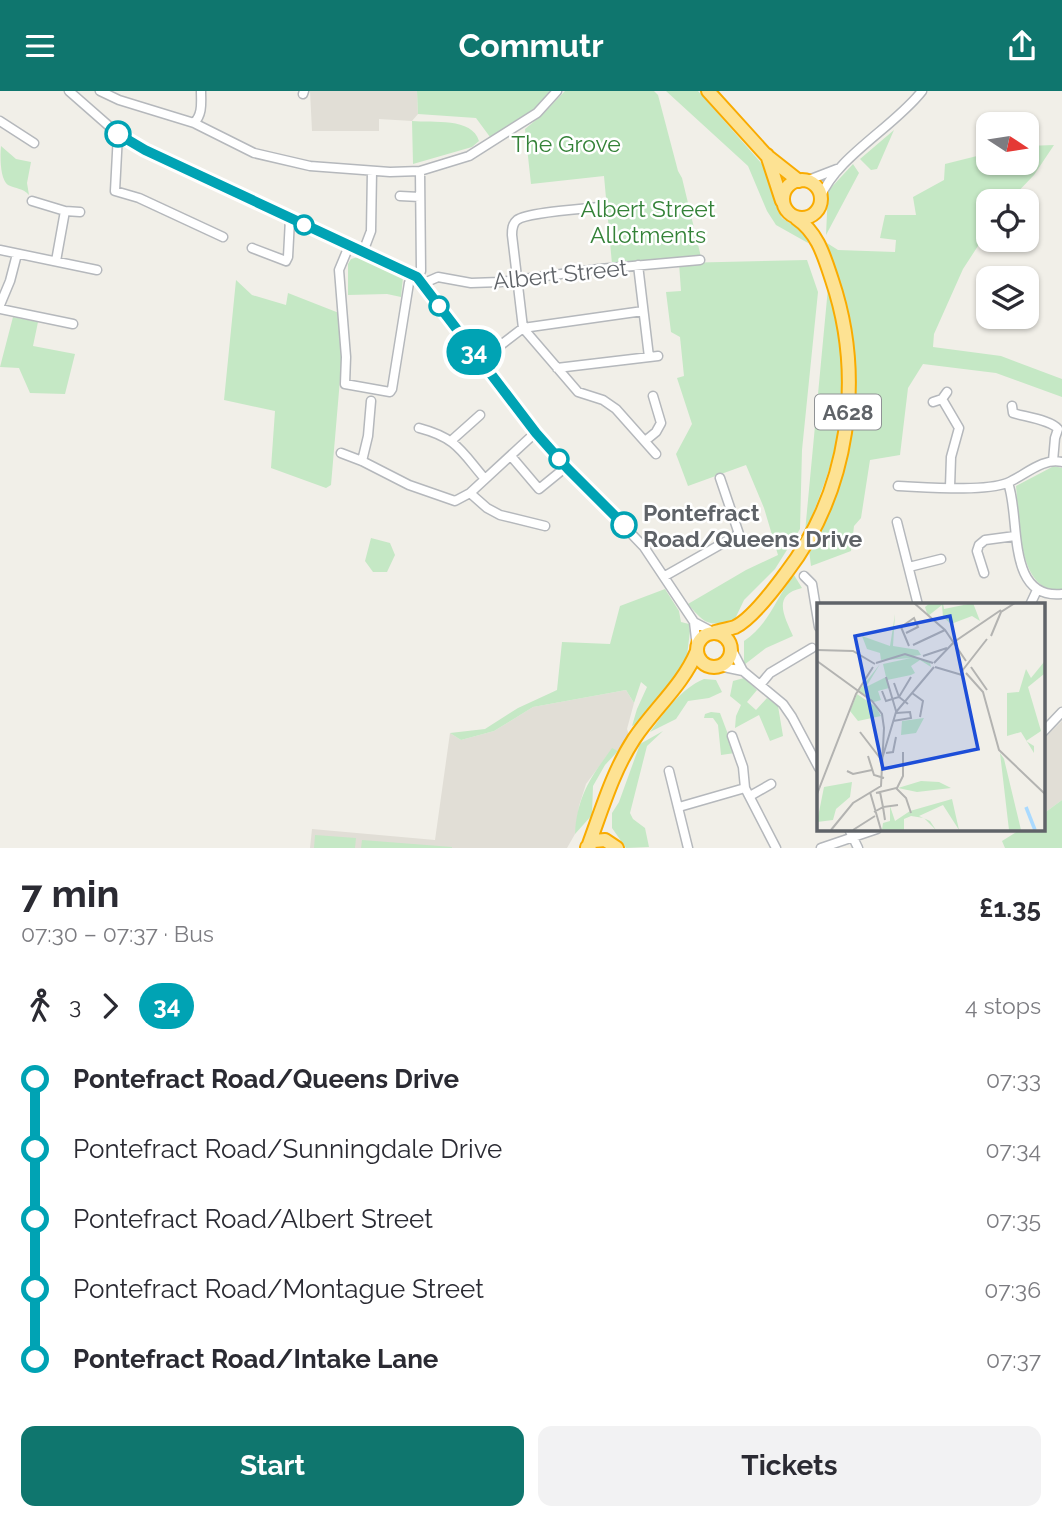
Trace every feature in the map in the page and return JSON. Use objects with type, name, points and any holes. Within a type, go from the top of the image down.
[{"type":"highway","name":"A628","points":[[708,91],[766,155],[802,181],[816,187],[820,202],[821,247]]},
{"type":"highway","name":"A628","points":[[588,846],[610,787],[633,741],[653,713],[684,679],[702,637],[737,626],[767,597],[801,552],[830,490],[844,442],[849,370],[847,344],[837,295],[821,247],[813,232],[786,210],[766,155]]},
{"type":"highway","points":[[783,204],[784,192],[793,183],[802,181]]},
{"type":"highway","points":[[796,218],[813,215],[820,202]]},
{"type":"highway","name":"A628","points":[[684,679],[728,660],[737,626]]},
{"type":"highway","points":[[714,632],[727,638],[731,647]]},
{"type":"highway","points":[[697,649],[705,664],[717,667]]},
{"type":"highway","name":"A628","points":[[600,816],[604,830],[614,845]]},
{"type":"highway","name":"A628","points":[[588,846],[600,840],[614,845]]},
{"type":"street","points":[[100,91],[194,123],[254,153],[310,166],[372,171],[420,171],[468,156],[537,113],[557,91]]},
{"type":"street","points":[[194,123],[201,110],[201,91]]},
{"type":"street","points":[[802,181],[837,169],[886,128],[922,91]]},
{"type":"street","points":[[72,92],[118,134],[145,150],[418,278],[536,433],[622,522],[665,576],[694,622],[697,649]]},
{"type":"street","points":[[0,121],[34,143]]},
{"type":"street","points":[[118,134],[115,191],[139,198],[223,237]]},
{"type":"street","points":[[820,202],[837,169]]},
{"type":"street","points":[[363,252],[371,231],[372,171]]},
{"type":"street","points":[[349,246],[339,270],[346,357],[345,384],[390,392],[409,283],[418,278],[421,271],[420,171]]},
{"type":"street","points":[[400,196],[420,197]]},
{"type":"street","points":[[32,201],[65,211],[80,212]]},
{"type":"street","points":[[600,207],[531,215],[518,220],[512,230],[523,328],[578,392],[603,400],[616,409],[656,454]]},
{"type":"street","points":[[56,261],[65,211]]},
{"type":"street","points":[[253,248],[286,261],[290,219]]},
{"type":"street","points":[[0,250],[97,270]]},
{"type":"street","points":[[17,254],[0,307],[73,324]]},
{"type":"street","name":"Albert Street","points":[[418,278],[438,277],[476,283],[700,260]]},
{"type":"street","points":[[638,265],[649,357]]},
{"type":"street","points":[[480,361],[523,328],[643,311]]},
{"type":"street","points":[[557,368],[659,356]]},
{"type":"street","points":[[645,441],[656,432],[661,423],[653,396]]},
{"type":"street","points":[[941,398],[959,428],[951,457],[950,487]]},
{"type":"street","points":[[362,461],[368,436],[371,401]]},
{"type":"street","points":[[898,486],[950,487],[1008,483],[1027,471],[1058,462],[1055,438],[1060,429],[1054,424],[1013,413],[1012,406]]},
{"type":"street","points":[[452,440],[480,415]]},
{"type":"street","points":[[419,428],[452,440],[485,479]]},
{"type":"street","points":[[341,453],[409,485],[455,501],[470,493],[536,433]]},
{"type":"street","points":[[511,456],[539,489],[566,467]]},
{"type":"street","points":[[665,576],[739,534],[720,478]]},
{"type":"street","points":[[1008,483],[1013,496],[1015,535],[1025,576],[1037,590],[1048,595],[1062,594]]},
{"type":"street","points":[[470,493],[500,515],[545,526]]},
{"type":"street","points":[[897,522],[918,603]]},
{"type":"street","points":[[984,573],[979,545],[985,540],[1015,535]]},
{"type":"street","points":[[909,567],[941,559]]},
{"type":"street","points":[[804,576],[813,584],[817,613]]},
{"type":"street","points":[[1031,603],[1037,590]]},
{"type":"street","points":[[694,622],[714,632]]},
{"type":"street","points":[[731,647],[743,671],[783,704],[817,764]]},
{"type":"street","points":[[760,685],[770,673],[812,648]]},
{"type":"street","points":[[717,667],[743,671]]},
{"type":"street","points":[[1044,731],[1062,712]]},
{"type":"street","points":[[732,736],[748,792],[776,848]]},
{"type":"street","points":[[668,771],[688,848]]},
{"type":"street","points":[[679,807],[748,792],[771,784]]},
{"type":"street","points":[[850,831],[858,848]]},
{"type":"street","points":[[821,848],[869,831]]},
{"type":"shaded area","points":[[310,91],[417,91],[418,114],[412,121],[379,119],[379,131],[312,131]]},
{"type":"shaded area","points":[[626,690],[634,703],[627,729],[629,735],[618,751],[612,749],[586,784],[579,806],[575,834],[567,848],[310,848],[312,829],[435,840],[450,733],[461,740],[494,731],[533,707]]},
{"type":"shaded area","points":[[1062,721],[1062,800],[1044,813],[1045,745],[1044,738]]},
{"type":"green space","points":[[417,91],[550,91],[534,109],[490,137],[476,118],[418,114]]},
{"type":"green space","points":[[565,91],[654,91],[658,95],[701,257],[612,264],[604,176],[531,184],[525,129]]},
{"type":"green space","points":[[666,91],[698,91],[762,164],[782,218],[807,234],[808,243],[776,225],[767,211],[748,166]]},
{"type":"green space","points":[[412,121],[460,125],[475,133],[479,141],[472,147],[413,164]]},
{"type":"green space","points":[[894,130],[877,169],[871,170],[860,159]]},
{"type":"green space","points":[[1054,145],[1040,166],[1040,146]]},
{"type":"green space","points":[[1,146],[16,159],[31,162],[27,183],[29,195],[5,182],[1,167]]},
{"type":"green space","points":[[976,156],[976,175],[1034,175],[1021,189],[976,189],[976,249],[963,269],[934,334],[933,347],[1001,356],[1062,379],[1062,397],[996,373],[923,364],[908,388],[900,455],[870,460],[861,518],[854,526],[851,551],[811,566],[809,550],[834,494],[852,430],[853,367],[844,302],[827,243],[838,250],[895,252],[896,240],[880,238],[885,215],[916,215],[913,197],[944,180],[945,164]]},
{"type":"green space","points":[[853,164],[859,173],[826,235],[828,191]]},
{"type":"green space","points":[[358,257],[403,277],[401,297],[387,294],[348,295],[348,264],[351,259]]},
{"type":"green space","points":[[807,260],[818,292],[802,450],[800,529],[775,569],[744,600],[735,619],[719,623],[708,622],[688,604],[746,570],[778,555],[764,508],[746,465],[688,486],[676,454],[692,424],[677,378],[684,376],[680,337],[671,332],[666,292],[681,291],[679,263]]},
{"type":"green space","points":[[236,280],[252,295],[286,305],[288,293],[339,313],[342,356],[331,485],[326,488],[271,468],[275,411],[224,400]]},
{"type":"green space","points":[[828,288],[840,330],[844,383],[842,409],[825,483],[805,532]]},
{"type":"green space","points":[[13,317],[38,322],[33,346],[75,354],[65,394],[30,393],[19,368],[0,367]]},
{"type":"green space","points":[[1054,466],[1062,468],[1062,589],[1047,588],[1036,580],[1028,567],[1020,533],[1016,486]]},
{"type":"green space","points":[[371,538],[390,543],[395,555],[387,572],[373,572],[365,561]]},
{"type":"green space","points":[[794,575],[802,588],[792,591],[783,601],[784,614],[793,636],[766,648],[744,665],[744,641],[760,627]]},
{"type":"green space","points":[[665,589],[679,611],[681,622],[689,624],[686,664],[637,724],[632,726],[647,687],[641,682],[634,703],[626,690],[533,707],[494,731],[461,740],[450,733],[485,729],[518,708],[557,690],[562,642],[610,644],[620,606]]},
{"type":"green space","points":[[744,678],[757,690],[747,702],[756,710],[767,698],[778,706],[783,736],[770,741],[759,715],[735,728],[741,705],[730,696],[733,681]]},
{"type":"green space","points":[[704,679],[716,680],[722,692],[709,698],[688,701],[676,719],[650,732],[680,695]]},
{"type":"green space","points":[[720,713],[735,753],[721,755],[718,725],[713,718],[704,718],[705,714]]},
{"type":"green space","points":[[663,731],[647,746],[630,813],[633,819],[645,828],[649,847],[626,848],[612,828],[612,813],[619,802],[640,744]]},
{"type":"green space","points":[[612,748],[618,751],[605,765],[593,786],[592,815],[575,834],[586,788]]},
{"type":"green space","points":[[1062,800],[1062,848],[1005,848],[1002,841],[1018,831],[1044,831],[1044,813]]},
{"type":"green space","points":[[315,835],[356,838],[355,848],[314,848]]},
{"type":"green space","points":[[362,840],[452,847],[452,848],[361,848]]},
{"type":"bus line","name":"34","points":[[118,134],[145,150],[417,277],[536,433],[624,525]]},
{"type":"place","name":"Pontefract Road/Queens Drive","points":[[624,525]]},
{"type":"park label","name":"The Grove","points":[[566,143]]},
{"type":"park label","name":"Albert Street Allotments","points":[[648,221]]}]
